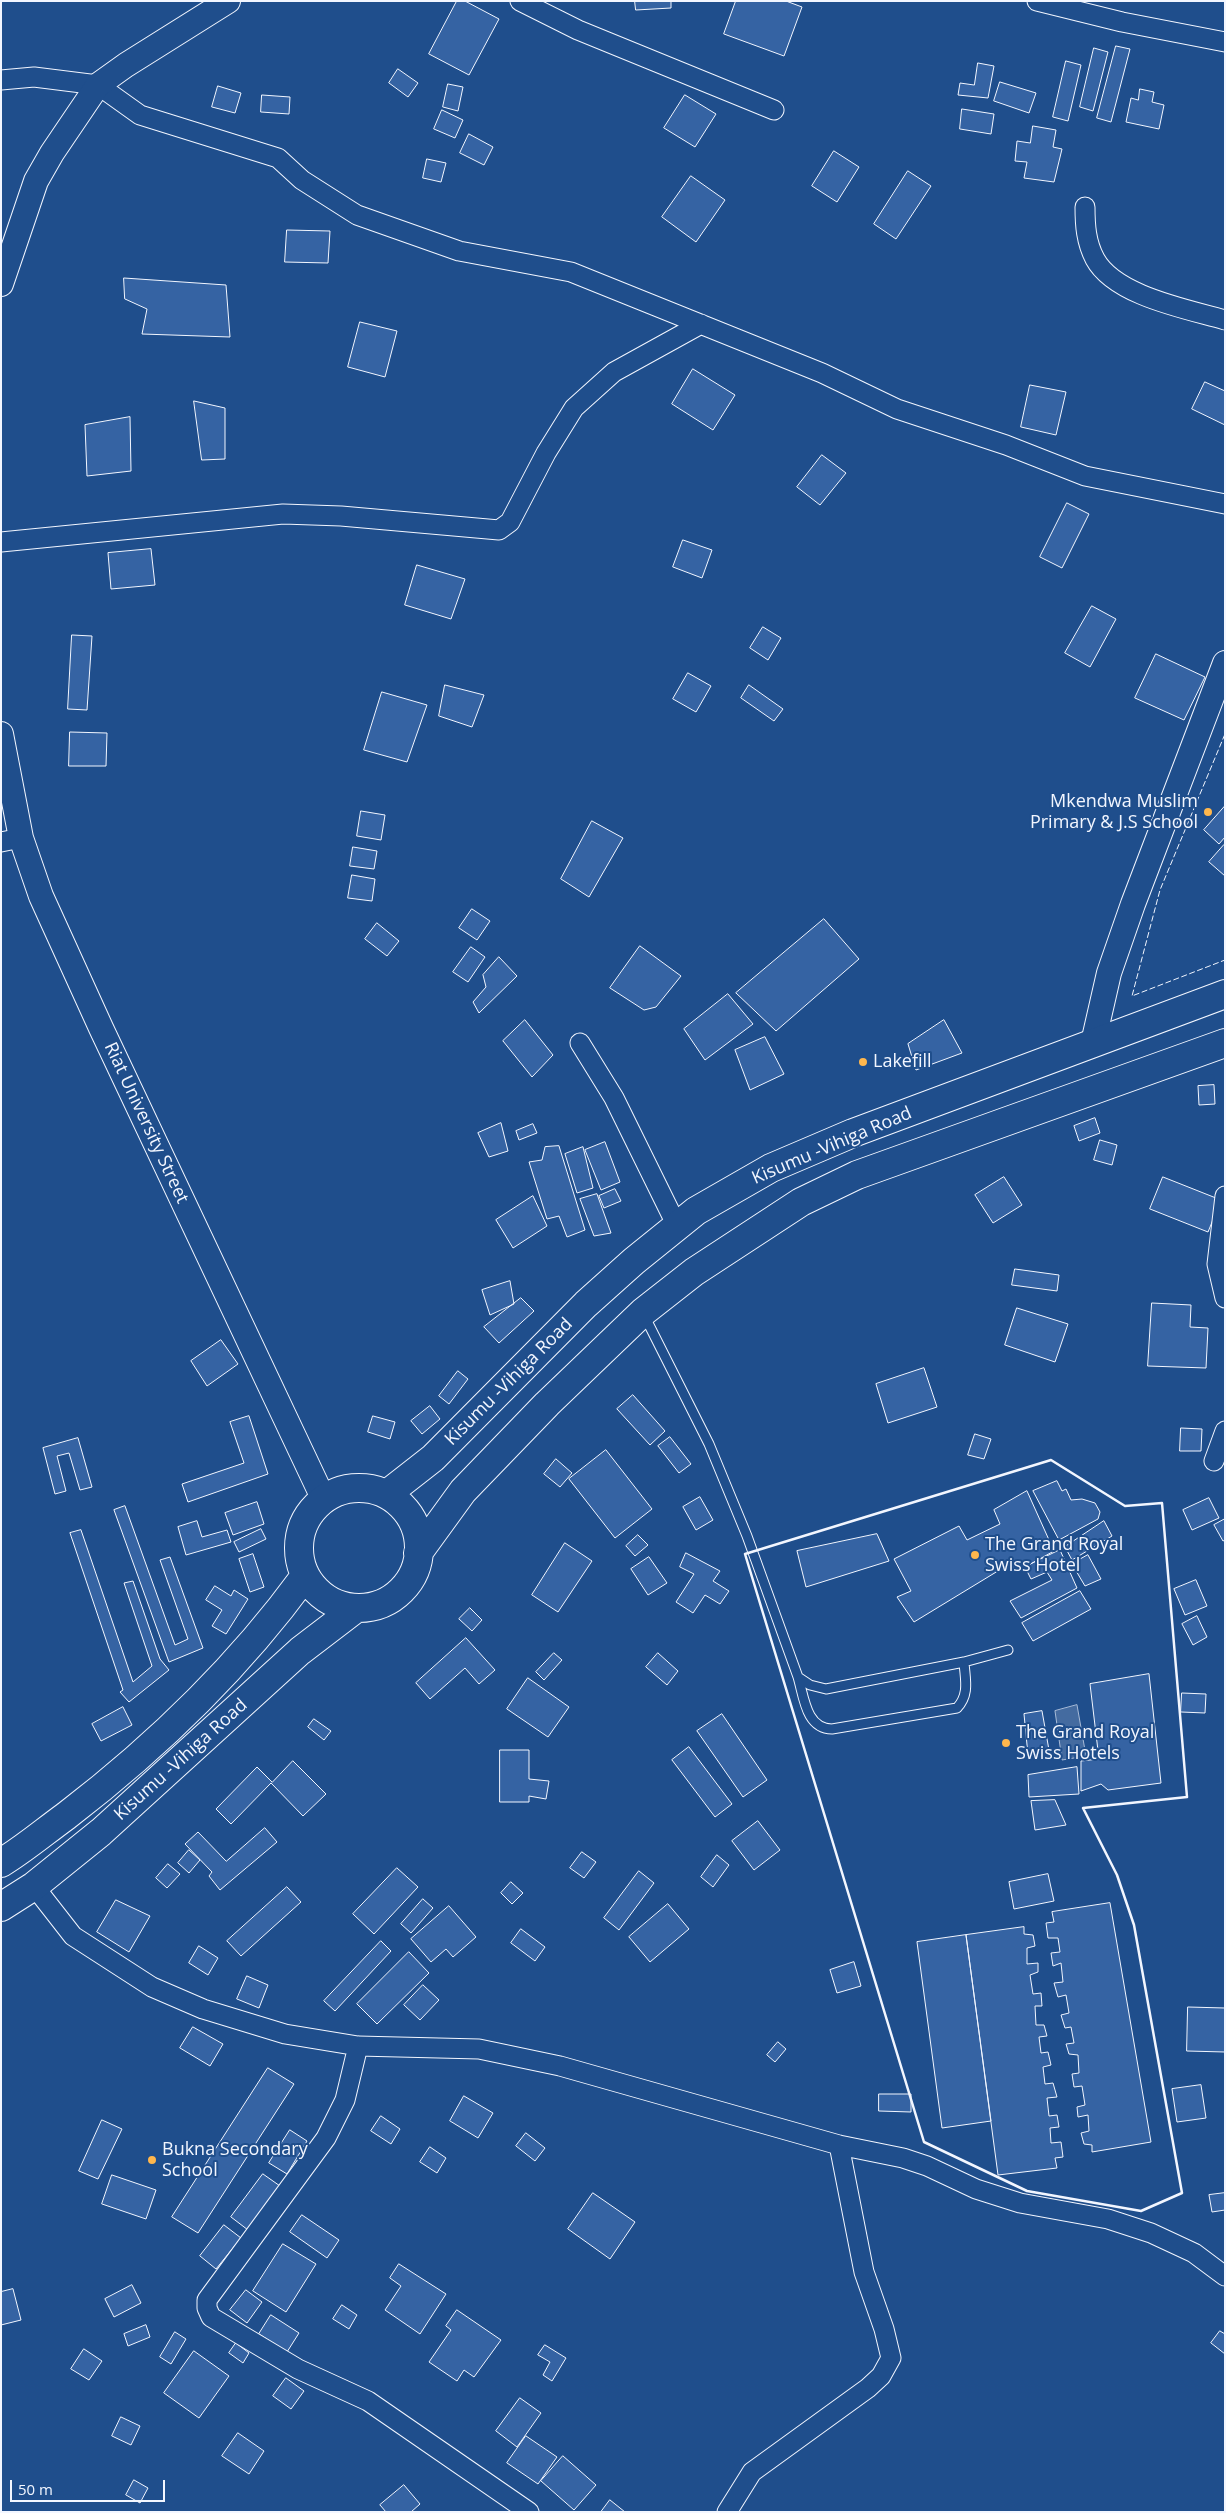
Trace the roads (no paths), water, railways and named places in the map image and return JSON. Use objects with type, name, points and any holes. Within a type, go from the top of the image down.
[{"type":"highway","name":"Kisumu -Vihiga Road","points":[[387,1494],[433,1458],[586,1304],[634,1261],[696,1211],[771,1168],[853,1133],[1225,994]]},
{"type":"highway","points":[[418,1553],[463,1491],[546,1404],[643,1312],[694,1272],[801,1202],[857,1176],[1225,1043]]},
{"type":"highway","points":[[350,1488],[369,1488],[387,1494],[402,1505],[413,1520],[419,1541],[418,1562],[409,1581],[395,1596],[376,1606],[356,1609],[335,1604],[318,1593],[305,1576],[299,1556],[299,1538],[305,1520],[324,1500],[332,1494],[350,1488]]},
{"type":"highway","name":"Kisumu -Vihiga Road","points":[[1,1863],[116,1778],[205,1694],[271,1623],[305,1576]]},
{"type":"highway","name":"Kisumu -Vihiga Road","points":[[1,1906],[34,1886],[101,1832],[300,1651],[356,1609]]},
{"type":"street","points":[[1,284],[36,181],[52,153],[98,86],[126,65],[228,1]]},
{"type":"street","points":[[520,1],[578,30],[774,110]]},
{"type":"street","points":[[1037,1],[1122,22],[1225,42]]},
{"type":"street","points":[[1,80],[34,77],[98,86],[140,115],[278,158],[302,180],[357,215],[459,251],[571,272],[822,373],[897,409],[1006,445],[1085,476],[1225,504]]},
{"type":"street","points":[[1085,207],[1086,233],[1090,247],[1096,261],[1113,278],[1129,289],[1154,300],[1225,320]]},
{"type":"street","points":[[1,542],[283,514],[341,516],[499,530],[510,522],[546,453],[574,408],[614,372],[701,324]]},
{"type":"street","points":[[1093,1043],[1109,973],[1133,904],[1225,663]]},
{"type":"street","name":"Riat University Street","points":[[1,734],[11,840],[41,896],[101,1028],[324,1500]]},
{"type":"street","points":[[580,1043],[614,1098],[677,1226]]},
{"type":"street","points":[[1225,1196],[1217,1264],[1225,1298]]},
{"type":"street","points":[[1214,1461],[1225,1431]]},
{"type":"street","points":[[34,1886],[73,1936],[152,1987],[204,2009],[285,2034],[358,2046],[479,2049],[551,2064],[839,2145],[903,2158],[976,2189],[1020,2204],[1108,2219],[1151,2233],[1194,2253],[1225,2276]]},
{"type":"street","points":[[358,2046],[345,2100],[326,2138],[217,2285],[207,2300],[207,2308],[211,2317],[298,2368],[368,2401],[530,2512]]},
{"type":"street","points":[[727,2512],[752,2472],[868,2388],[881,2376],[891,2358],[884,2329],[864,2272],[839,2145]]},
{"type":"lane","points":[[643,1312],[709,1444],[747,1536],[798,1677],[809,1714],[816,1725],[823,1729],[832,1729],[957,1708],[963,1701],[966,1690],[964,1662]]},
{"type":"lane","points":[[798,1677],[810,1685],[826,1689],[964,1662],[1008,1650]]},
{"type":"water","points":[[1077,1705],[1086,1756],[1062,1760],[1055,1711]]},
{"type":"place","name":"Mkendwa Muslim Primary & J.S School","points":[[1208,812]]},
{"type":"place","name":"Lakefill","points":[[863,1062]]},
{"type":"place","name":"The Grand Royal Swiss Hotel","points":[[975,1555]]},
{"type":"place","name":"The Grand Royal Swiss Hotels","points":[[1006,1743]]},
{"type":"place","name":"Bukna Secondary School","points":[[152,2160]]}]
